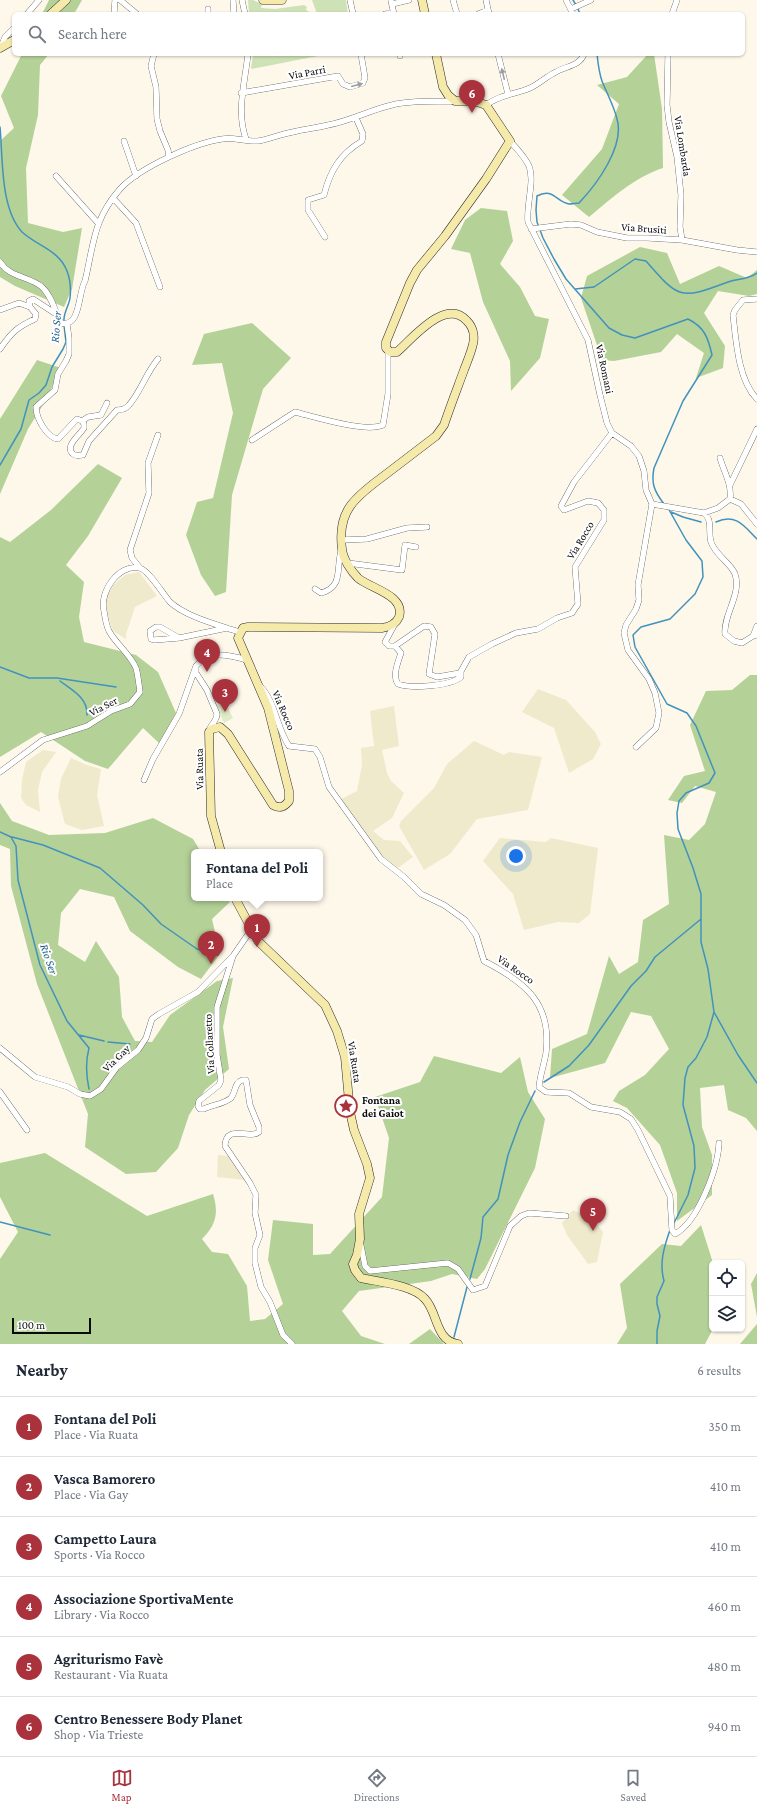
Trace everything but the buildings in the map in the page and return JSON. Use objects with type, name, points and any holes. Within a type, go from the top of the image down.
[{"type":"street","points":[[29,12],[39,0]]},
{"type":"street","points":[[53,12],[66,0]]},
{"type":"street","points":[[114,12],[115,0]]},
{"type":"street","points":[[120,0],[135,12]]},
{"type":"street","points":[[233,0],[234,12]]},
{"type":"street","points":[[242,0],[244,12]]},
{"type":"street","points":[[244,12],[246,0]]},
{"type":"street","points":[[263,0],[282,0]]},
{"type":"street","points":[[350,0],[353,12]]},
{"type":"street","points":[[394,12],[392,2],[409,0]]},
{"type":"street","points":[[422,0],[425,12]]},
{"type":"street","points":[[453,0],[456,12]]},
{"type":"street","points":[[486,0],[489,12]]},
{"type":"street","points":[[566,0],[572,11],[580,2],[591,0]]},
{"type":"street","points":[[673,12],[677,0]]},
{"type":"street","points":[[0,48],[5,36],[12,30]]},
{"type":"street","points":[[0,48],[12,41]]},
{"type":"street","points":[[154,56],[151,66],[156,87],[157,119],[169,157]]},
{"type":"street","points":[[246,139],[244,133],[241,93],[248,56]]},
{"type":"street","name":"Via Parri","points":[[241,93],[338,76],[343,84],[350,87],[363,84],[365,78],[361,56]]},
{"type":"street","points":[[436,56],[443,87],[448,95],[455,101]]},
{"type":"street","points":[[498,56],[508,94]]},
{"type":"street","points":[[486,105],[508,94],[528,89],[540,83],[555,72],[579,62],[583,56]]},
{"type":"street","name":"Via Lombarda","points":[[668,56],[667,105],[669,122],[677,157],[681,195],[680,227],[682,240]]},
{"type":"street","points":[[65,324],[72,320],[78,311],[81,288],[85,281],[98,223],[113,198],[121,188],[136,176],[169,157],[220,139],[233,138],[259,141],[293,131],[329,125],[356,118],[392,105],[415,102],[474,101],[486,105],[510,141],[502,157],[445,236],[417,270],[410,283],[386,342],[386,348],[388,350],[388,394],[383,424],[377,427],[347,424],[295,412],[252,440]]},
{"type":"street","points":[[325,236],[308,210],[308,200],[324,195],[329,177],[338,160],[349,148],[362,141],[363,134],[356,118]]},
{"type":"street","points":[[124,141],[136,176]]},
{"type":"street","name":"Via Romani","points":[[510,141],[520,153],[530,171],[528,216],[532,229],[588,340],[600,395],[612,432]]},
{"type":"street","points":[[56,176],[98,223]]},
{"type":"street","points":[[113,198],[136,223],[160,287]]},
{"type":"street","name":"Via Brusiti","points":[[532,229],[571,224],[581,225],[597,232],[627,238],[682,240],[757,252]]},
{"type":"street","points":[[0,262],[11,273],[43,287],[51,298],[56,314]]},
{"type":"street","points":[[30,307],[29,301],[33,299],[56,314],[65,324],[69,338],[69,354],[58,374],[55,390],[36,407],[40,420],[53,439],[62,437],[73,422],[78,419],[82,421],[101,415],[107,403]]},
{"type":"street","points":[[757,299],[743,300],[733,314],[737,349],[743,372],[752,394],[757,399]]},
{"type":"street","points":[[0,310],[19,303],[30,307],[36,314],[35,319],[13,331],[0,349]]},
{"type":"street","points":[[158,435],[148,463],[149,494],[130,550],[132,558],[140,568],[180,610],[239,632],[243,628],[248,627],[382,628],[396,622],[399,616],[397,604],[393,598],[359,578],[348,563],[342,544],[341,530],[350,506],[361,493],[436,436],[444,425],[474,344],[472,328],[463,317],[450,314],[442,315],[430,322],[397,352],[390,352],[388,350]]},
{"type":"street","points":[[82,421],[84,428],[71,444],[71,450],[74,455],[77,456],[83,455],[89,441],[117,410],[122,410],[129,406],[148,372],[158,359]]},
{"type":"street","points":[[730,498],[730,485],[757,429]]},
{"type":"street","points":[[612,432],[631,446],[639,456],[644,471],[646,490],[652,504],[638,585],[639,600],[636,609],[626,625],[624,633],[628,650],[649,680],[655,693],[659,713],[656,728],[636,747]]},
{"type":"street","name":"Via Rocco","points":[[399,616],[394,629],[387,636],[386,642],[389,646],[395,646],[401,653],[395,676],[396,681],[398,684],[430,686],[457,680],[461,676],[461,672],[469,657],[492,644],[516,633],[538,629],[557,618],[572,613],[578,604],[575,567],[604,520],[604,510],[598,503],[588,501],[564,510],[561,506],[574,482],[612,432]]},
{"type":"street","points":[[720,458],[726,479],[730,485]]},
{"type":"street","points":[[652,504],[704,513],[718,508],[730,498]]},
{"type":"street","points":[[730,498],[741,504],[757,524]]},
{"type":"street","points":[[704,513],[709,518],[710,536],[714,548],[732,570],[736,578],[735,591],[725,634],[734,641],[742,644],[755,636],[757,626]]},
{"type":"street","points":[[342,544],[407,528],[427,527]]},
{"type":"street","points":[[315,589],[321,593],[324,592],[339,577],[339,555],[342,544]]},
{"type":"street","points":[[348,563],[402,570],[404,544],[416,547]]},
{"type":"street","name":"Via Ser","points":[[0,772],[43,740],[87,726],[111,711],[130,704],[140,692],[136,668],[109,631],[103,608],[104,598],[108,586],[117,576],[129,569],[140,568]]},
{"type":"street","points":[[395,646],[424,626],[431,627],[435,634],[429,674],[437,677],[461,672]]},
{"type":"street","points":[[179,638],[160,627],[156,627],[150,631],[151,638],[154,640],[179,638],[227,628]]},
{"type":"street","name":"Via Rocco","points":[[209,732],[212,729],[217,728],[224,730],[273,805],[278,808],[289,801],[278,744],[268,708],[238,638],[239,632]]},
{"type":"street","points":[[144,780],[179,714],[196,666],[206,657],[212,655],[230,655],[247,660]]},
{"type":"street","points":[[196,666],[196,672],[207,690],[217,714],[217,718],[210,727],[209,732]]},
{"type":"street","name":"Via Rocco","points":[[258,684],[267,693],[274,707],[284,738],[289,746],[315,749],[320,757],[331,790],[381,859],[404,877],[421,894],[444,905],[465,920],[476,935],[484,961],[511,977],[532,995],[540,1006],[545,1024],[546,1039],[544,1068],[540,1078],[539,1087],[546,1092],[569,1093],[576,1096],[591,1107],[620,1112],[631,1119],[638,1130],[670,1196],[672,1230],[675,1234],[681,1230],[704,1199],[715,1168],[719,1143]]},
{"type":"street","name":"Via Ruata","points":[[209,732],[211,816],[220,849]]},
{"type":"street","name":"Via Ruata","points":[[236,901],[251,930],[266,950],[302,981],[325,1005],[337,1030],[345,1056],[350,1112],[354,1130],[367,1164],[370,1178],[359,1214],[360,1239],[354,1264],[355,1270],[361,1278],[415,1291],[426,1299],[444,1336],[449,1342],[458,1344]]},
{"type":"street","name":"Via Gay","points":[[2,1050],[35,1077],[68,1087],[80,1094],[90,1096],[101,1088],[117,1067],[138,1050],[146,1038],[152,1019],[198,992],[233,956],[251,930]]},
{"type":"street","name":"Via Collaretto","points":[[233,956],[217,1007],[217,1055],[221,1080],[219,1085],[199,1101],[198,1106],[200,1109],[204,1109],[226,1101],[232,1097],[238,1082],[246,1080],[250,1105],[259,1127],[259,1132],[254,1135],[240,1132],[233,1133],[228,1137],[225,1146],[256,1194],[255,1212],[260,1235],[255,1248],[255,1262],[260,1287],[270,1302],[283,1335],[292,1344]]},
{"type":"street","points":[[0,1092],[27,1130]]},
{"type":"street","name":"Via Ruata","points":[[360,1239],[364,1252],[365,1266],[370,1271],[448,1263],[458,1269],[473,1290],[485,1286],[505,1234],[510,1226],[521,1216],[529,1213],[566,1216]]},
{"type":"shaded area","points":[[139,572],[157,596],[135,607],[126,634],[126,639],[113,631],[106,610],[107,590],[125,575]]},
{"type":"shaded area","points":[[538,689],[566,700],[595,732],[601,744],[593,759],[569,773],[554,728],[522,712]]},
{"type":"shaded area","points":[[394,706],[399,746],[382,750],[387,773],[391,781],[404,793],[392,818],[373,831],[384,840],[400,841],[413,857],[398,868],[382,858],[341,799],[357,791],[362,765],[361,748],[374,746],[370,711]]},
{"type":"shaded area","points":[[474,741],[504,755],[509,752],[542,757],[528,810],[477,819],[450,854],[424,870],[399,826],[401,821],[434,788],[447,764]]},
{"type":"shaded area","points":[[43,750],[56,752],[42,772],[38,790],[40,812],[26,805],[21,798],[22,780],[26,762]]},
{"type":"shaded area","points":[[71,758],[101,769],[97,795],[104,826],[82,830],[65,824],[58,797],[61,779]]},
{"type":"shaded area","points":[[500,838],[546,842],[551,838],[598,848],[590,914],[579,923],[558,922],[524,930],[513,894],[483,861]]},
{"type":"shaded area","points":[[218,1155],[229,1156],[245,1180],[217,1177]]},
{"type":"shaded area","points":[[573,1210],[593,1219],[603,1232],[597,1262],[588,1264],[567,1235],[562,1223]]},
{"type":"green space","points":[[49,0],[82,0],[75,12],[43,12]]},
{"type":"green space","points":[[248,0],[253,0],[262,4],[261,8],[275,9],[304,5],[307,7],[306,10],[309,12],[249,12]]},
{"type":"green space","points":[[312,0],[346,0],[348,12],[316,12]]},
{"type":"green space","points":[[21,56],[47,56],[40,65],[38,115],[26,168],[28,223],[63,232],[82,228],[72,289],[64,307],[15,286],[0,277],[0,141],[14,128],[1,96]]},
{"type":"green space","points":[[253,56],[318,56],[251,69]]},
{"type":"green space","points":[[646,56],[654,56],[662,109],[663,168],[633,182],[589,217],[562,195],[602,149],[619,104],[597,85],[627,77]]},
{"type":"green space","points":[[481,208],[507,211],[513,241],[500,264],[520,287],[535,316],[549,319],[540,358],[511,391],[510,361],[483,302],[470,253],[451,249],[465,220]]},
{"type":"green space","points":[[640,247],[667,253],[680,284],[719,266],[747,278],[757,270],[757,294],[749,296],[718,291],[704,313],[725,346],[723,368],[696,378],[704,353],[677,334],[661,352],[614,361],[602,360],[581,298],[587,276]]},
{"type":"green space","points":[[252,323],[291,358],[263,389],[232,495],[226,592],[215,596],[201,575],[186,535],[197,502],[213,498],[233,413],[222,363],[192,365],[204,334]]},
{"type":"green space","points":[[37,360],[61,368],[46,400],[28,429],[0,494],[0,419]]},
{"type":"green space","points":[[98,464],[122,478],[88,536],[66,565],[84,582],[79,617],[84,642],[136,655],[158,672],[176,713],[160,744],[143,728],[108,769],[85,761],[41,732],[0,757],[0,537],[10,542],[51,510]]},
{"type":"green space","points":[[750,675],[757,675],[757,1131],[746,1118],[728,1110],[724,1085],[700,1088],[702,1127],[712,1155],[712,1195],[677,1221],[677,1193],[660,1145],[627,1108],[613,1101],[619,1091],[645,1075],[669,1049],[651,1016],[631,1012],[605,1063],[550,1078],[552,1049],[587,1034],[609,956],[619,974],[638,962],[643,920],[669,904],[664,835],[689,840],[705,824],[716,792],[695,786],[682,803],[668,800],[684,776],[705,771],[690,725],[706,691],[732,690]]},
{"type":"green space","points":[[225,702],[233,718],[224,723],[216,706]]},
{"type":"green space","points":[[0,803],[12,821],[49,835],[105,833],[153,818],[193,839],[199,849],[191,849],[191,901],[230,902],[212,919],[220,954],[201,979],[178,967],[130,931],[114,897],[80,889],[61,913],[58,945],[85,962],[96,941],[119,977],[122,1017],[135,1041],[152,1042],[170,1015],[217,981],[233,978],[223,1027],[229,1069],[205,1090],[189,1115],[178,1148],[156,1172],[126,1174],[85,1147],[88,1114],[37,984],[11,886],[10,849],[0,845]]},
{"type":"green space","points":[[434,1056],[501,1073],[520,1057],[528,1092],[545,1119],[535,1168],[485,1269],[477,1279],[452,1274],[431,1281],[359,1291],[342,1311],[361,1336],[385,1344],[0,1344],[0,1259],[18,1232],[0,1197],[0,1163],[45,1153],[147,1216],[213,1194],[216,1207],[215,1218],[207,1234],[202,1239],[212,1252],[228,1254],[247,1286],[250,1321],[265,1319],[283,1304],[268,1260],[273,1220],[313,1224],[313,1255],[330,1254],[382,1197],[389,1138],[375,1097],[420,1082]]},
{"type":"green space","points":[[701,1225],[712,1260],[709,1260],[709,1332],[711,1332],[705,1344],[617,1344],[627,1328],[620,1284],[662,1244],[681,1246]]},
{"type":"green space","points":[[757,1273],[757,1317],[751,1284]]},
{"type":"green space","points":[[757,1324],[757,1344],[740,1344]]},
{"type":"green space","points":[[430,1329],[444,1344],[409,1344]]},
{"type":"waterway","points":[[573,0],[576,5]]},
{"type":"waterway","points":[[597,56],[601,78],[617,119],[617,141],[608,164],[594,186],[579,203],[565,203],[547,193],[537,196],[537,222],[543,238],[566,279],[609,328],[622,335],[635,338],[688,319],[698,325],[707,338],[712,355],[683,401],[654,468],[654,487],[664,504]]},
{"type":"waterway","name":"Rio Ser","points":[[0,127],[2,168],[6,196],[15,222],[22,232],[28,237],[59,258],[68,274],[70,295],[64,316],[64,322]]},
{"type":"waterway","points":[[575,289],[594,287],[635,259],[646,261],[666,283],[681,292],[700,292],[732,281],[750,277],[757,273]]},
{"type":"waterway","name":"Rio Ser","points":[[0,465],[21,429],[29,400],[39,393],[46,385],[52,367],[63,349],[66,342],[64,325]]},
{"type":"waterway","points":[[668,508],[686,540],[702,561],[703,577],[695,594],[670,619],[641,627],[633,635],[635,647],[667,704],[687,713],[696,726],[715,773],[709,783],[686,793],[679,801],[677,813],[678,829],[701,894],[701,942],[708,969],[714,1012],[738,1055],[757,1083]]},
{"type":"waterway","points":[[671,512],[701,522]]},
{"type":"waterway","points":[[716,522],[729,519],[739,522],[757,539]]},
{"type":"waterway","name":"Rio Ser","points":[[0,667],[29,678],[57,678],[116,687]]},
{"type":"waterway","name":"Rio Ser","points":[[60,681],[82,699],[87,709],[87,715]]},
{"type":"waterway","name":"Rio Ser","points":[[0,832],[11,837],[16,846],[18,880],[40,965],[67,1021],[89,1048],[86,1069],[89,1089]]},
{"type":"waterway","points":[[12,837],[43,845],[100,868],[143,905],[161,924],[197,949],[218,955]]},
{"type":"waterway","points":[[544,1082],[569,1066],[589,1045],[631,986],[646,971],[655,957],[701,919]]},
{"type":"waterway","points":[[674,1223],[688,1195],[695,1168],[694,1146],[683,1105],[685,1078],[688,1067],[696,1058],[707,1037],[714,1012]]},
{"type":"waterway","points":[[79,1035],[104,1041]]},
{"type":"waterway","points":[[108,1042],[130,1044]]},
{"type":"waterway","points":[[470,1279],[481,1238],[483,1217],[498,1199],[508,1155],[520,1122],[535,1091]]},
{"type":"waterway","points":[[0,1222],[50,1235]]},
{"type":"waterway","points":[[657,1344],[657,1331],[660,1316],[657,1297],[664,1281],[662,1261],[670,1230]]},
{"type":"waterway","points":[[454,1337],[467,1287]]},
{"type":"place","name":"Centro Benessere Body Planet","points":[[472,113]]},
{"type":"place","name":"Associazione SportivaMente","points":[[207,672]]},
{"type":"place","name":"Campetto Laura","points":[[225,712]]},
{"type":"place","name":"Fontana del Poli","points":[[257,947]]},
{"type":"place","name":"Vasca Bamorero","points":[[211,964]]},
{"type":"place","name":"Fontana dei Gaiot","points":[[346,1106]]},
{"type":"place","name":"Agriturismo Favè","points":[[593,1231]]}]
